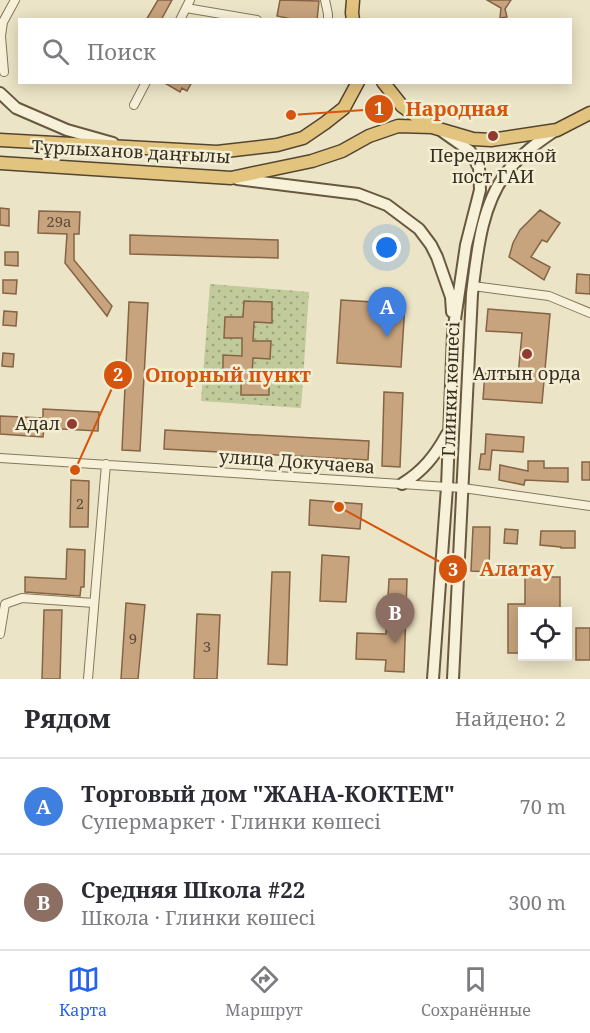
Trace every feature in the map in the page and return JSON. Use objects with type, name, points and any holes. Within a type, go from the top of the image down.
[{"type":"highway","points":[[352,16],[353,0]]},
{"type":"highway","name":"Тұрлыханов даңғылы","points":[[0,140],[217,152],[277,145],[303,138],[344,108],[357,84]]},
{"type":"highway","points":[[385,84],[402,106],[436,129],[473,139],[491,140],[557,130],[590,113]]},
{"type":"highway","name":"Тұрлыханов даңғылы","points":[[0,163],[231,178],[312,161],[342,151],[369,136],[398,126],[436,129]]},
{"type":"main road","points":[[0,93],[16,108],[67,130],[127,147]]},
{"type":"main road","name":"Глинки көшесі","points":[[433,679],[447,487],[453,333],[466,245],[480,190],[479,168],[470,152],[436,129]]},
{"type":"main road","name":"Глинки көшесі","points":[[453,679],[473,286],[478,246],[490,203],[506,172],[530,148],[557,130]]},
{"type":"main road","points":[[231,178],[358,194],[387,205],[420,229],[431,245],[451,297],[453,333]]},
{"type":"main road","points":[[402,484],[418,474],[429,463],[449,432]]},
{"type":"street","points":[[4,72],[1,36],[3,22],[15,0]]},
{"type":"street","points":[[325,0],[328,18]]},
{"type":"street","points":[[348,0],[352,16]]},
{"type":"street","points":[[181,18],[188,4],[248,18]]},
{"type":"street","points":[[134,105],[145,84]]},
{"type":"street","points":[[473,286],[549,296],[590,313]]},
{"type":"street","name":"улица Докучаева","points":[[0,458],[464,488],[590,507]]},
{"type":"street","points":[[88,679],[106,464]]},
{"type":"street","points":[[0,634],[5,604],[22,598],[94,603]]},
{"type":"green space","points":[[210,284],[309,292],[301,408],[201,401]]},
{"type":"building","points":[[158,0],[172,0],[162,18],[147,18]]},
{"type":"building","points":[[280,0],[319,1],[317,18],[277,16]]},
{"type":"building","points":[[487,0],[511,0],[505,9],[507,17],[500,18],[501,8]]},
{"type":"building","points":[[166,84],[191,84],[187,91],[182,88],[180,92]]},
{"type":"building","points":[[0,208],[9,209],[9,226],[0,225]]},
{"type":"building","points":[[540,210],[560,223],[547,242],[542,240],[531,257],[550,267],[544,280],[509,257],[520,230]]},
{"type":"building","points":[[39,211],[80,212],[79,234],[74,234],[74,260],[112,306],[107,316],[65,263],[67,234],[38,233]]},
{"type":"building","points":[[130,235],[278,240],[278,258],[130,254]]},
{"type":"building","points":[[5,252],[18,252],[18,266],[5,265]]},
{"type":"building","points":[[577,274],[590,275],[590,294],[576,293]]},
{"type":"building","points":[[3,280],[17,280],[16,294],[3,293]]},
{"type":"building","points":[[341,300],[405,304],[401,367],[337,363]]},
{"type":"building","points":[[244,301],[272,302],[272,323],[254,322],[253,341],[271,341],[270,359],[253,358],[252,375],[269,376],[269,395],[241,395],[241,376],[223,376],[223,355],[242,356],[242,338],[224,338],[225,317],[243,317]]},
{"type":"building","points":[[129,302],[148,303],[140,451],[122,450]]},
{"type":"building","points":[[488,309],[550,314],[542,403],[483,399],[485,373],[518,376],[522,333],[486,331]]},
{"type":"building","points":[[4,311],[17,312],[16,326],[3,325]]},
{"type":"building","points":[[3,353],[14,354],[13,367],[2,366]]},
{"type":"building","points":[[384,392],[403,393],[400,467],[382,466]]},
{"type":"building","points":[[43,409],[99,412],[98,431],[44,428],[43,437],[0,434],[0,416],[43,418]]},
{"type":"building","points":[[165,430],[369,441],[368,460],[164,449]]},
{"type":"building","points":[[486,434],[524,437],[523,452],[492,450],[490,470],[479,469],[481,454],[485,454]]},
{"type":"building","points":[[528,461],[544,461],[544,468],[568,468],[568,482],[525,480],[524,485],[499,480],[500,465],[528,471]]},
{"type":"building","points":[[582,462],[590,462],[590,480],[582,480]]},
{"type":"building","points":[[71,480],[89,481],[88,527],[70,527]]},
{"type":"building","points":[[310,500],[362,504],[360,529],[309,525]]},
{"type":"building","points":[[473,527],[490,527],[489,572],[471,571]]},
{"type":"building","points":[[505,529],[518,530],[517,544],[504,543]]},
{"type":"building","points":[[541,531],[575,531],[575,548],[540,545]]},
{"type":"building","points":[[67,549],[85,550],[84,587],[81,587],[80,596],[25,592],[25,577],[66,579]]},
{"type":"building","points":[[322,555],[349,557],[346,602],[320,601]]},
{"type":"building","points":[[272,572],[290,572],[287,665],[268,664]]},
{"type":"building","points":[[525,577],[560,577],[560,607],[518,607],[518,653],[508,653],[508,604],[525,604]]},
{"type":"building","points":[[389,579],[407,579],[404,672],[385,671],[386,660],[356,659],[357,633],[386,634]]},
{"type":"building","points":[[126,603],[145,605],[138,679],[121,679]]},
{"type":"building","points":[[44,610],[62,610],[60,679],[42,679]]},
{"type":"building","points":[[197,614],[220,615],[217,679],[194,679]]},
{"type":"building","points":[[576,628],[590,628],[590,660],[576,660]]},
{"type":"place","name":"Народная","points":[[291,115]]},
{"type":"place","name":"Передвижной пост ГАИ","points":[[493,136]]},
{"type":"place","name":"Торговый дом \"ЖАНА-КОКТЕМ\"","points":[[387,337]]},
{"type":"place","name":"Алтын орда","points":[[527,354]]},
{"type":"place","name":"Адал","points":[[72,424]]},
{"type":"place","name":"Опорный пункт","points":[[75,470]]},
{"type":"place","name":"Алатау","points":[[339,507]]},
{"type":"place","name":"Средняя Школа #22","points":[[395,643]]}]
